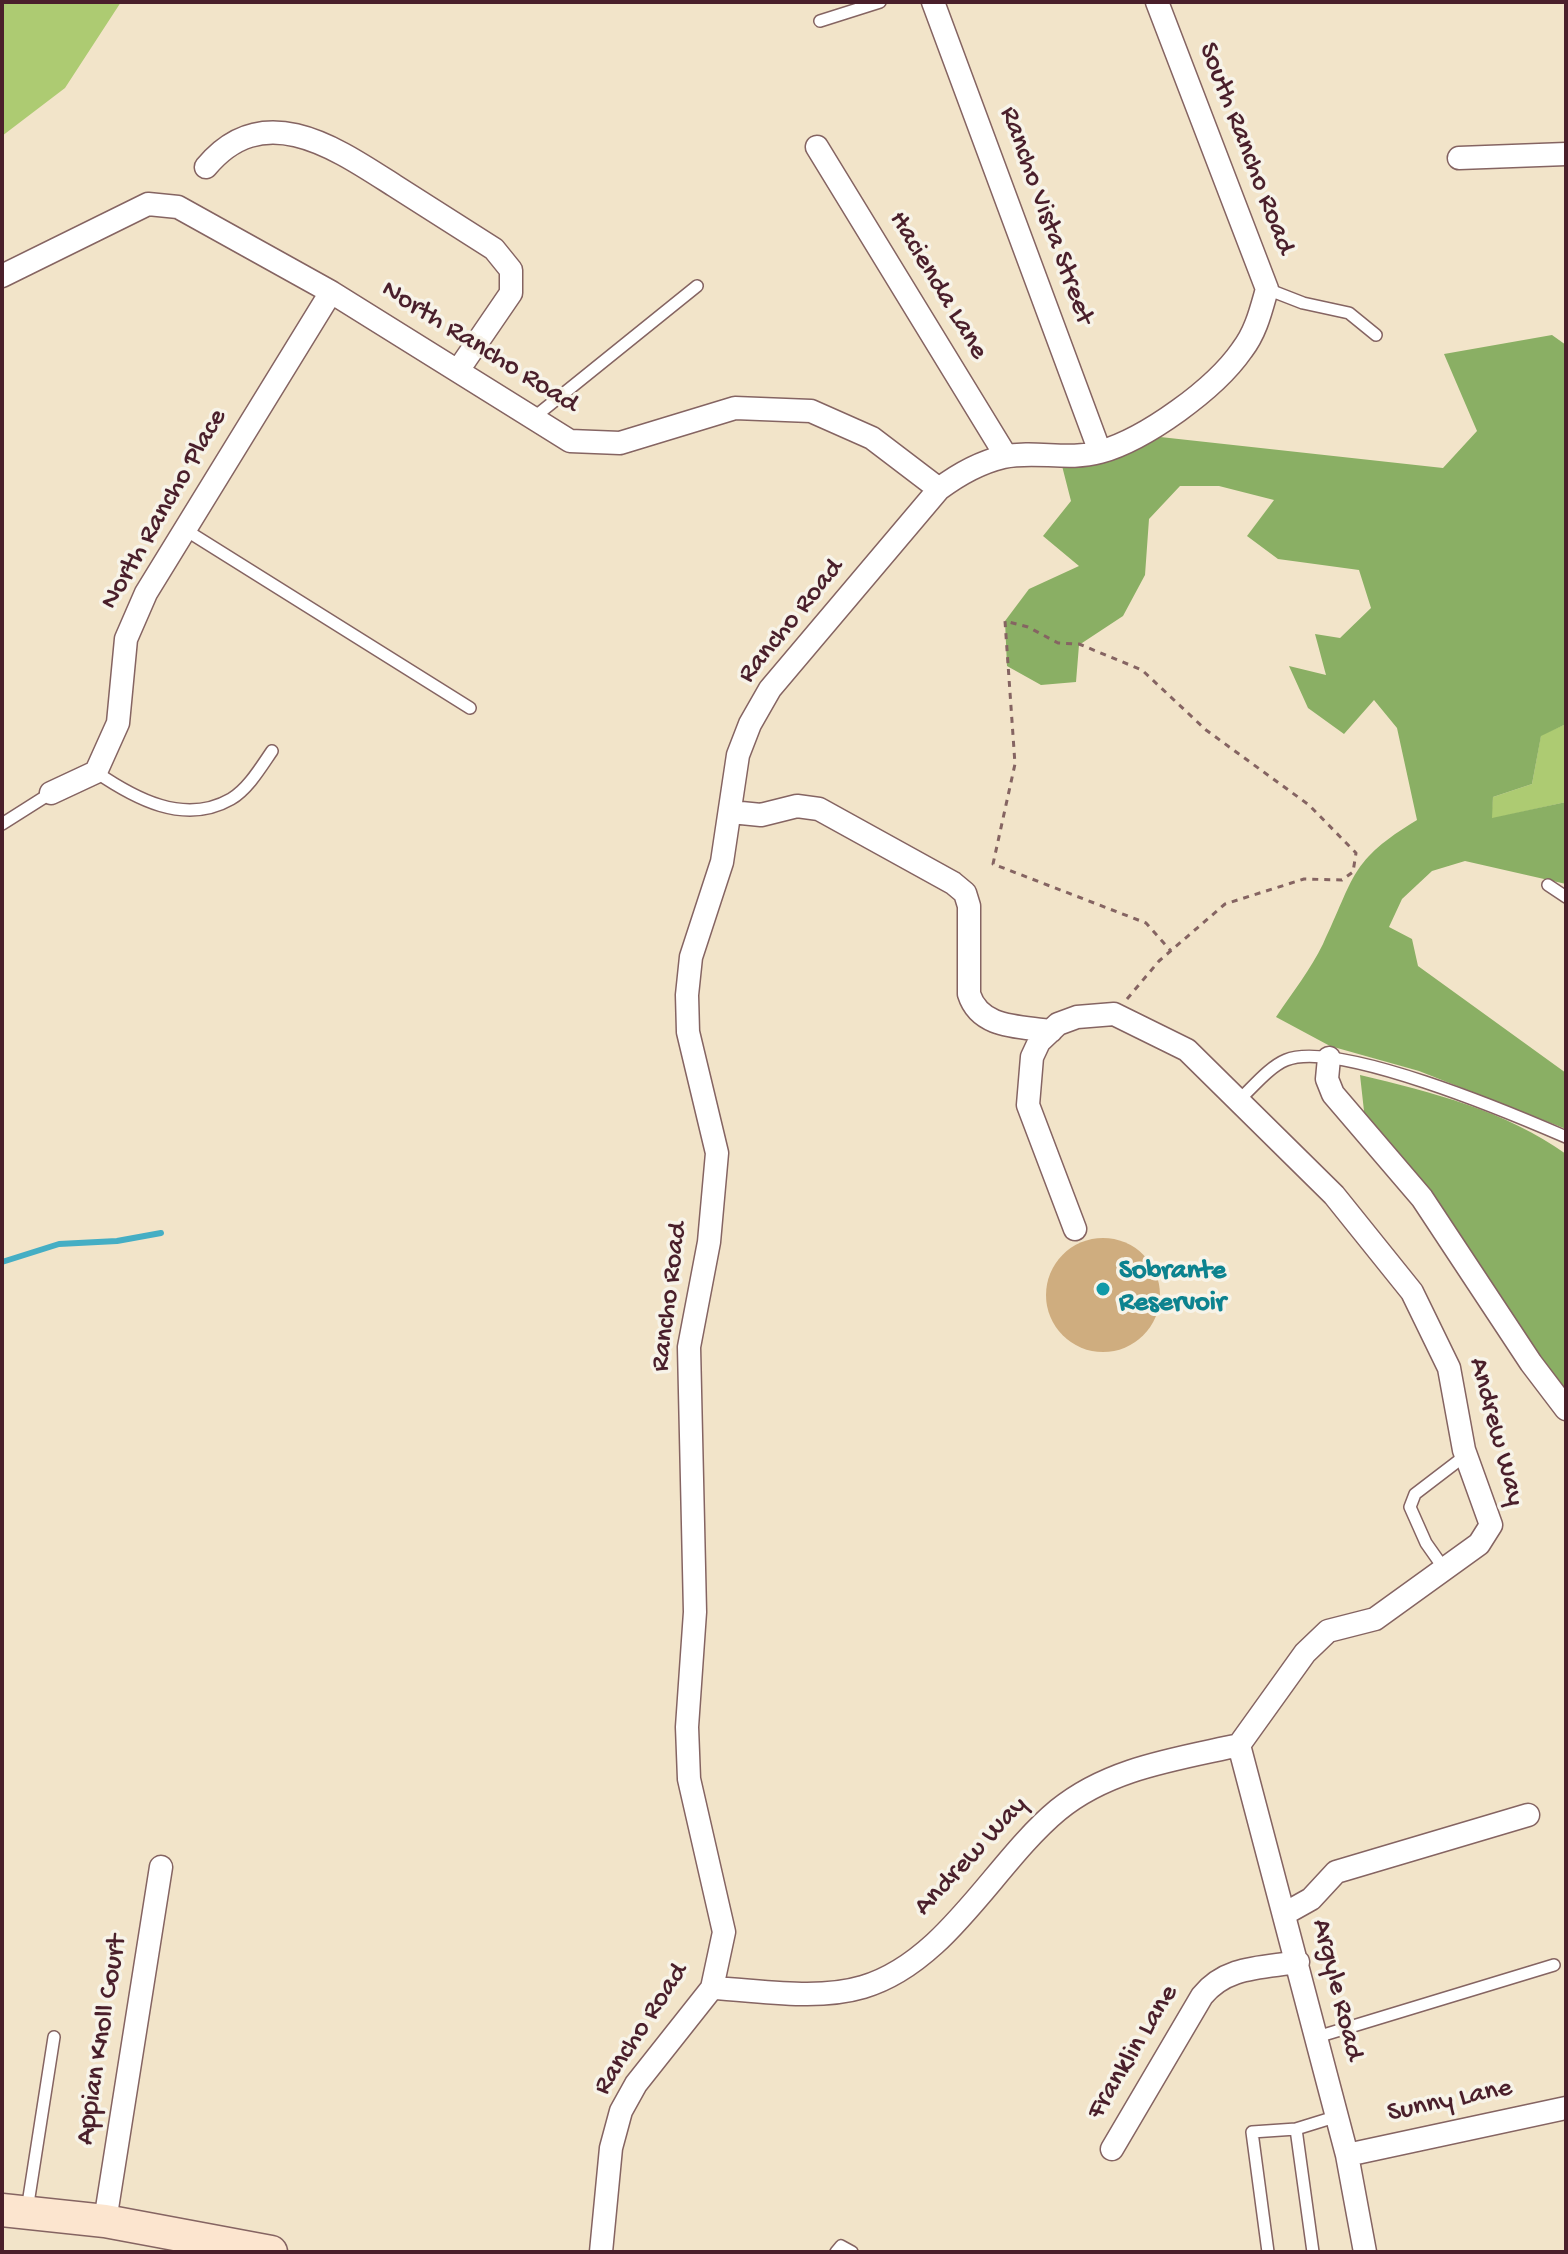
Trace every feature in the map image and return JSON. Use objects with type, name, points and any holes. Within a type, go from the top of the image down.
[{"type":"main road","points":[[14,2210],[105,2221],[198,2244],[267,2252]]},
{"type":"street","name":"Rancho Vista Street","points":[[933,2],[1100,452]]},
{"type":"street","name":"South Rancho Road","points":[[939,489],[967,469],[1006,456],[1060,458],[1100,452],[1142,435],[1210,384],[1242,351],[1258,323],[1267,289],[1157,2]]},
{"type":"street","points":[[206,167],[219,152],[247,135],[292,133],[333,147],[494,249],[511,270],[511,293],[459,369]]},
{"type":"street","name":"Hacienda Lane","points":[[817,147],[1006,456]]},
{"type":"street","points":[[1459,158],[1566,154]]},
{"type":"street","name":"North Rancho Road","points":[[2,276],[148,204],[178,207],[331,292],[570,441],[620,443],[735,408],[811,411],[872,438],[939,489]]},
{"type":"street","name":"North Rancho Place","points":[[96,772],[118,723],[126,639],[146,593],[331,292]]},
{"type":"street","name":"Rancho Road","points":[[601,2252],[611,2148],[621,2111],[636,2084],[712,1988],[724,1932],[689,1779],[695,1612],[689,1347],[709,1242],[717,1153],[688,1032],[687,995],[691,957],[722,862],[738,755],[750,724],[770,689],[939,489]]},
{"type":"street","points":[[51,793],[96,772]]},
{"type":"street","points":[[731,812],[761,815],[797,806],[819,809],[953,883],[965,893],[969,906],[969,994],[973,1007],[990,1021],[1051,1031]]},
{"type":"street","points":[[1075,1229],[1028,1105],[1032,1057],[1039,1042],[1051,1031],[1077,1017],[1114,1014]]},
{"type":"street","name":"Andrew Way","points":[[712,1988],[802,1993],[864,1987],[907,1964],[951,1928],[1016,1851],[1059,1809],[1098,1784],[1137,1769],[1239,1745],[1305,1653],[1328,1631],[1375,1619],[1479,1544],[1491,1525],[1466,1455],[1449,1368],[1412,1292],[1334,1195],[1187,1050],[1114,1014]]},
{"type":"street","points":[[1329,1058],[1327,1079],[1333,1094],[1422,1198],[1531,1363],[1566,1409]]},
{"type":"street","name":"Argyle Road","points":[[1239,1745],[1338,2116],[1365,2252]]},
{"type":"street","points":[[1286,1913],[1311,1899],[1336,1872],[1528,1815]]},
{"type":"street","name":"Appian Knoll Court","points":[[105,2221],[161,1867]]},
{"type":"street","name":"Franklin Lane","points":[[1112,2149],[1202,1996],[1215,1980],[1232,1973],[1298,1962]]},
{"type":"street","name":"Sunny Lane","points":[[1347,2155],[1566,2108]]},
{"type":"lane","points":[[820,21],[880,2]]},
{"type":"lane","points":[[531,419],[697,286]]},
{"type":"lane","points":[[1267,289],[1303,303],[1349,313],[1376,335]]},
{"type":"lane","points":[[184,528],[470,708]]},
{"type":"lane","points":[[96,772],[126,792],[162,808],[199,809],[231,799],[272,751]]},
{"type":"lane","points":[[2,824],[51,793]]},
{"type":"lane","points":[[1548,885],[1566,897]]},
{"type":"lane","points":[[1239,1100],[1284,1060],[1312,1054],[1417,1079],[1566,1137]]},
{"type":"lane","points":[[1445,1571],[1426,1543],[1410,1507],[1415,1494],[1466,1455]]},
{"type":"lane","points":[[1317,2037],[1554,1965]]},
{"type":"lane","points":[[14,2210],[54,2037]]},
{"type":"lane","points":[[1268,2252],[1252,2132],[1296,2129],[1338,2116]]},
{"type":"lane","points":[[1296,2129],[1313,2252]]},
{"type":"lane","points":[[836,2252],[841,2246],[852,2252]]},
{"type":"path","points":[[1114,1014],[1171,951],[1225,904],[1304,879],[1342,880],[1353,872],[1356,853],[1309,805],[1206,730],[1142,670],[1079,644],[1058,643],[1028,627],[1005,621],[1015,764],[993,864],[1146,923],[1171,951]]},
{"type":"green space","points":[[2,2],[121,2],[65,88],[2,136]]},
{"type":"green space","points":[[1552,335],[1566,345],[1566,724],[1541,736],[1532,784],[1493,797],[1492,818],[1566,802],[1566,884],[1465,861],[1432,871],[1402,899],[1389,927],[1412,939],[1418,966],[1566,1073],[1566,1129],[1419,1071],[1330,1046],[1276,1017],[1318,953],[1356,872],[1378,847],[1417,820],[1397,728],[1374,700],[1344,734],[1308,708],[1289,666],[1326,675],[1315,634],[1340,638],[1371,608],[1359,570],[1278,559],[1247,536],[1274,500],[1219,486],[1180,486],[1149,519],[1145,575],[1123,616],[1079,645],[1076,682],[1041,685],[1007,666],[1005,621],[1029,589],[1079,566],[1043,536],[1071,501],[1060,458],[1142,435],[1443,468],[1477,431],[1444,354]]},
{"type":"green space","points":[[1566,724],[1566,802],[1491,819],[1493,797],[1532,784],[1541,735]]},
{"type":"green space","points":[[1360,1075],[1468,1105],[1519,1126],[1566,1154],[1566,1396],[1365,1120]]},
{"type":"building","name":"Sobrante Reservoir","points":[[1103,1238],[1125,1243],[1143,1255],[1155,1273],[1160,1295],[1155,1317],[1143,1335],[1125,1347],[1103,1352],[1081,1347],[1063,1335],[1051,1317],[1046,1295],[1051,1273],[1063,1255],[1081,1243]]},
{"type":"waterway","points":[[2,1262],[59,1244],[117,1241],[161,1233]]},
{"type":"place","name":"Sobrante Reservoir","points":[[1103,1289]]}]
